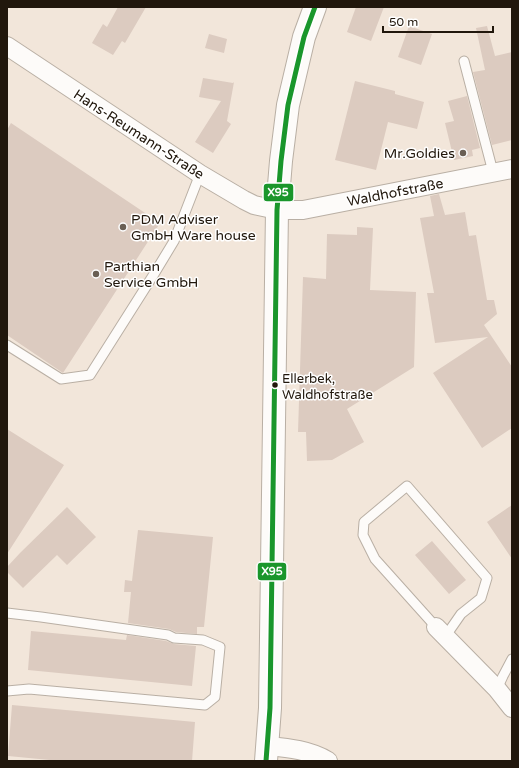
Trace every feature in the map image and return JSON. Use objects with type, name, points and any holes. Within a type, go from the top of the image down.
[{"type":"main road","points":[[267,753],[270,700],[277,210],[288,105],[304,37],[315,7]]},
{"type":"street","name":"Hans-Reumann-Straße","points":[[7,46],[200,174],[254,205],[277,210]]},
{"type":"street","name":"Waldhofstraße","points":[[277,210],[307,209],[512,169]]},
{"type":"street","points":[[440,632],[497,689],[512,708]]},
{"type":"street","points":[[267,753],[298,749],[328,761]]},
{"type":"lane","points":[[464,61],[493,172]]},
{"type":"lane","points":[[7,345],[60,379],[90,375],[174,241],[200,174]]},
{"type":"lane","points":[[407,486],[487,578],[481,598],[440,632],[375,559],[363,536],[364,522],[407,486]]},
{"type":"lane","points":[[7,613],[168,635],[174,638],[203,640],[220,647],[215,697],[205,705],[29,690],[7,691]]},
{"type":"lane","points":[[497,689],[512,659]]},
{"type":"building","points":[[118,7],[146,7],[125,43],[122,41],[113,55],[92,43],[103,24],[107,27]]},
{"type":"building","points":[[356,7],[384,7],[371,41],[347,32]]},
{"type":"building","points":[[409,26],[432,34],[421,65],[398,57]]},
{"type":"building","points":[[487,26],[495,56],[512,52],[512,140],[492,145],[473,72],[485,70],[476,28]]},
{"type":"building","points":[[209,34],[227,39],[224,53],[205,48]]},
{"type":"building","points":[[203,78],[234,82],[227,121],[231,124],[213,153],[195,142],[221,101],[199,97]]},
{"type":"building","points":[[355,81],[395,91],[395,94],[424,102],[417,129],[388,122],[376,170],[335,160]]},
{"type":"building","points":[[467,96],[480,148],[472,150],[473,156],[454,160],[445,123],[454,121],[448,101]]},
{"type":"building","points":[[11,123],[160,223],[63,373],[7,335],[7,130]]},
{"type":"building","points":[[439,194],[445,215],[465,212],[469,236],[476,235],[487,300],[494,300],[497,314],[484,325],[512,367],[512,428],[482,448],[433,373],[488,337],[435,343],[427,293],[434,293],[420,218],[434,216],[430,196]]},
{"type":"building","points":[[357,227],[373,228],[370,290],[416,292],[414,367],[347,409],[364,442],[332,460],[307,461],[306,432],[298,432],[303,277],[326,279],[327,234],[357,235]]},
{"type":"building","points":[[7,429],[64,465],[7,554]]},
{"type":"building","points":[[512,505],[512,559],[487,522]]},
{"type":"building","points":[[67,507],[96,537],[67,565],[57,555],[23,588],[7,572],[7,567]]},
{"type":"building","points":[[138,530],[213,537],[204,627],[197,627],[197,634],[176,632],[169,629],[128,623],[131,592],[124,592],[125,580],[132,581]]},
{"type":"building","points":[[432,541],[466,580],[449,594],[415,555]]},
{"type":"building","points":[[31,631],[126,640],[127,635],[166,641],[174,644],[196,646],[192,686],[28,670]]},
{"type":"building","points":[[12,705],[195,722],[192,761],[60,761],[8,756]]},
{"type":"transit line","name":"X95","points":[[266,761],[270,708],[277,210],[288,105],[304,37],[315,7]]},
{"type":"place","name":"Mr.Goldies","points":[[463,153]]},
{"type":"place","name":"PDM Adviser GmbH Ware house","points":[[123,227]]},
{"type":"place","name":"Parthian Service GmbH","points":[[96,274]]},
{"type":"place","name":"Ellerbek, Waldhofstraße","points":[[275,385]]}]
